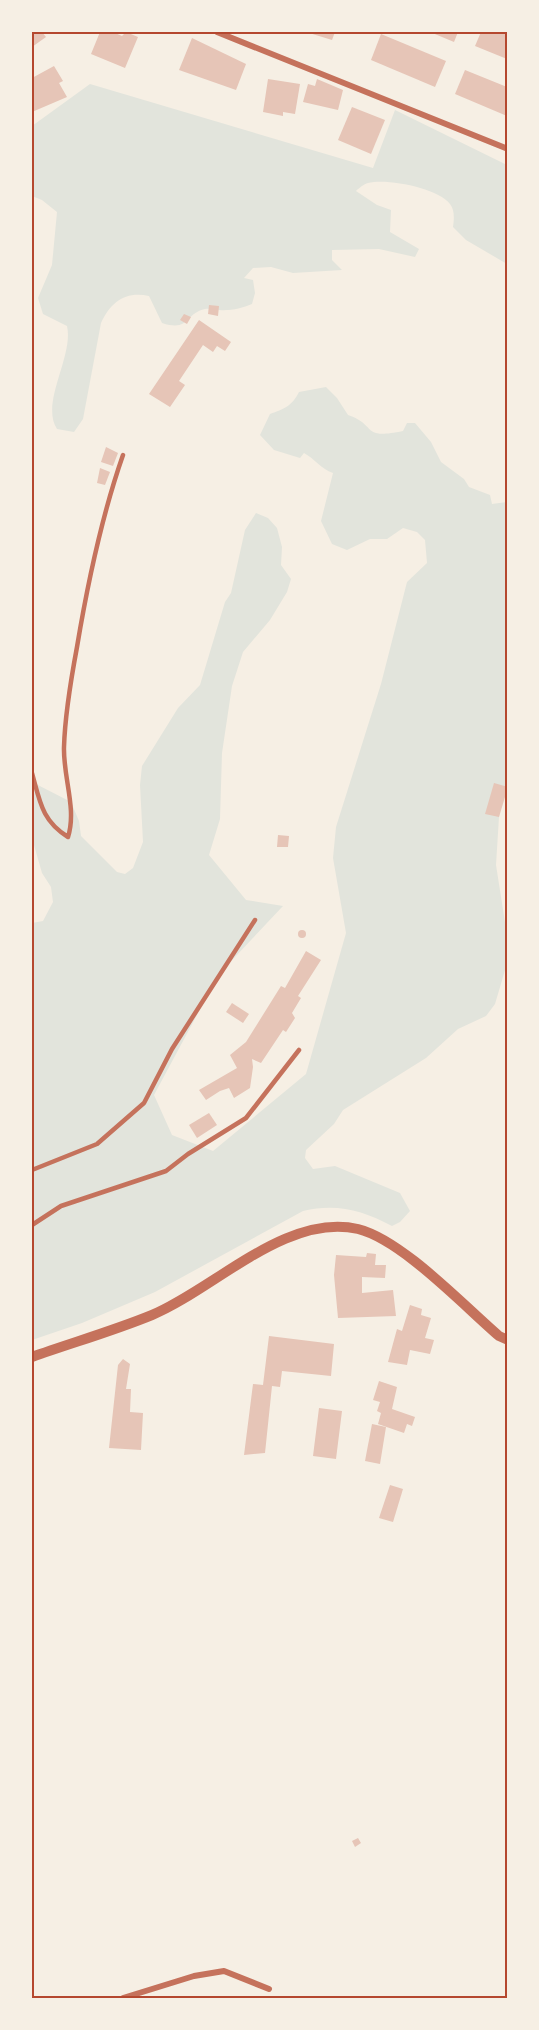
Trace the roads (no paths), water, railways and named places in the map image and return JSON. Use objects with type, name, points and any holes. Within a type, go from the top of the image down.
[{"type":"street","points":[[217,32],[507,148]]},
{"type":"street","points":[[32,1357],[154,1314],[250,1258],[293,1237],[328,1227],[358,1229],[389,1242],[507,1340]]},
{"type":"street","points":[[123,1998],[194,1976],[224,1971],[269,1989]]},
{"type":"lane","points":[[32,773],[40,802],[52,827],[68,837],[73,823],[64,747],[71,682],[89,572],[102,514],[123,455]]},
{"type":"lane","points":[[32,1170],[97,1144],[144,1103],[172,1049],[255,920]]},
{"type":"lane","points":[[32,1225],[61,1206],[166,1171],[188,1154],[246,1118],[299,1050]]}]
